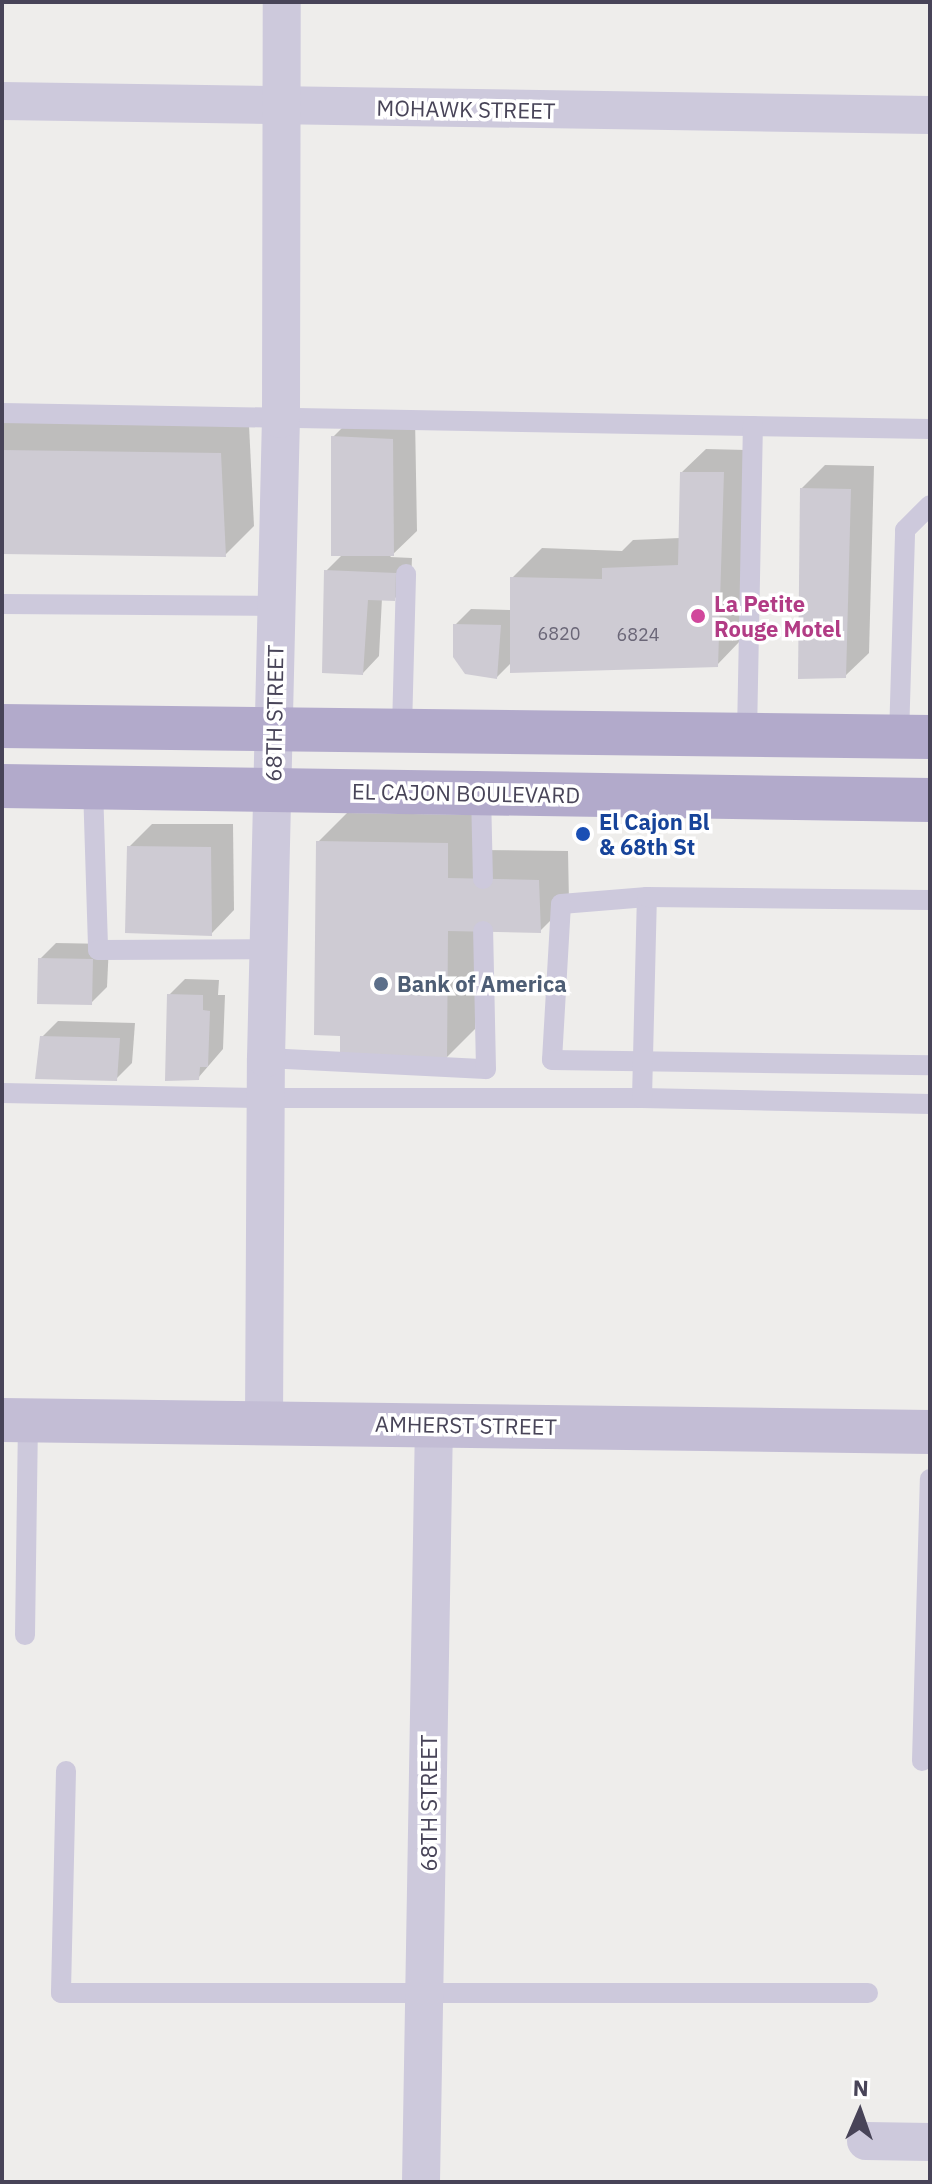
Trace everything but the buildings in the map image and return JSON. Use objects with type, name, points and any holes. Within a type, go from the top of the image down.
[{"type":"main road","points":[[2,726],[915,737]]},
{"type":"main road","name":"EL CAJON BOULEVARD","points":[[2,786],[930,800]]},
{"type":"street","name":"68TH STREET","points":[[264,1423],[266,1058],[281,419],[282,2]]},
{"type":"street","name":"MOHAWK STREET","points":[[2,101],[930,115]]},
{"type":"street","name":"AMHERST STREET","points":[[15,1420],[930,1432]]},
{"type":"street","name":"68TH STREET","points":[[421,2182],[427,1992],[434,1425]]},
{"type":"street","points":[[866,2141],[930,2142]]},
{"type":"lane","points":[[2,413],[930,429]]},
{"type":"lane","points":[[747,734],[753,426]]},
{"type":"lane","points":[[915,737],[905,530],[930,505]]},
{"type":"lane","points":[[402,729],[406,574]]},
{"type":"lane","points":[[2,604],[277,606]]},
{"type":"lane","points":[[93,787],[98,950],[269,949]]},
{"type":"lane","points":[[481,793],[483,879]]},
{"type":"lane","points":[[642,1098],[647,897]]},
{"type":"lane","points":[[930,900],[647,897],[561,904],[552,1060],[930,1065]]},
{"type":"lane","points":[[266,1058],[486,1069],[483,931]]},
{"type":"lane","points":[[2,1093],[266,1098],[642,1098],[930,1104]]},
{"type":"lane","points":[[15,1420],[25,1635]]},
{"type":"lane","points":[[922,1761],[930,1479]]},
{"type":"lane","points":[[66,1771],[61,1993],[868,1993]]},
{"type":"place","name":"La Petite Rouge Motel","points":[[698,616]]},
{"type":"place","name":"El Cajon Bl & 68th St","points":[[583,834]]},
{"type":"place","name":"Bank of America","points":[[381,984]]}]
